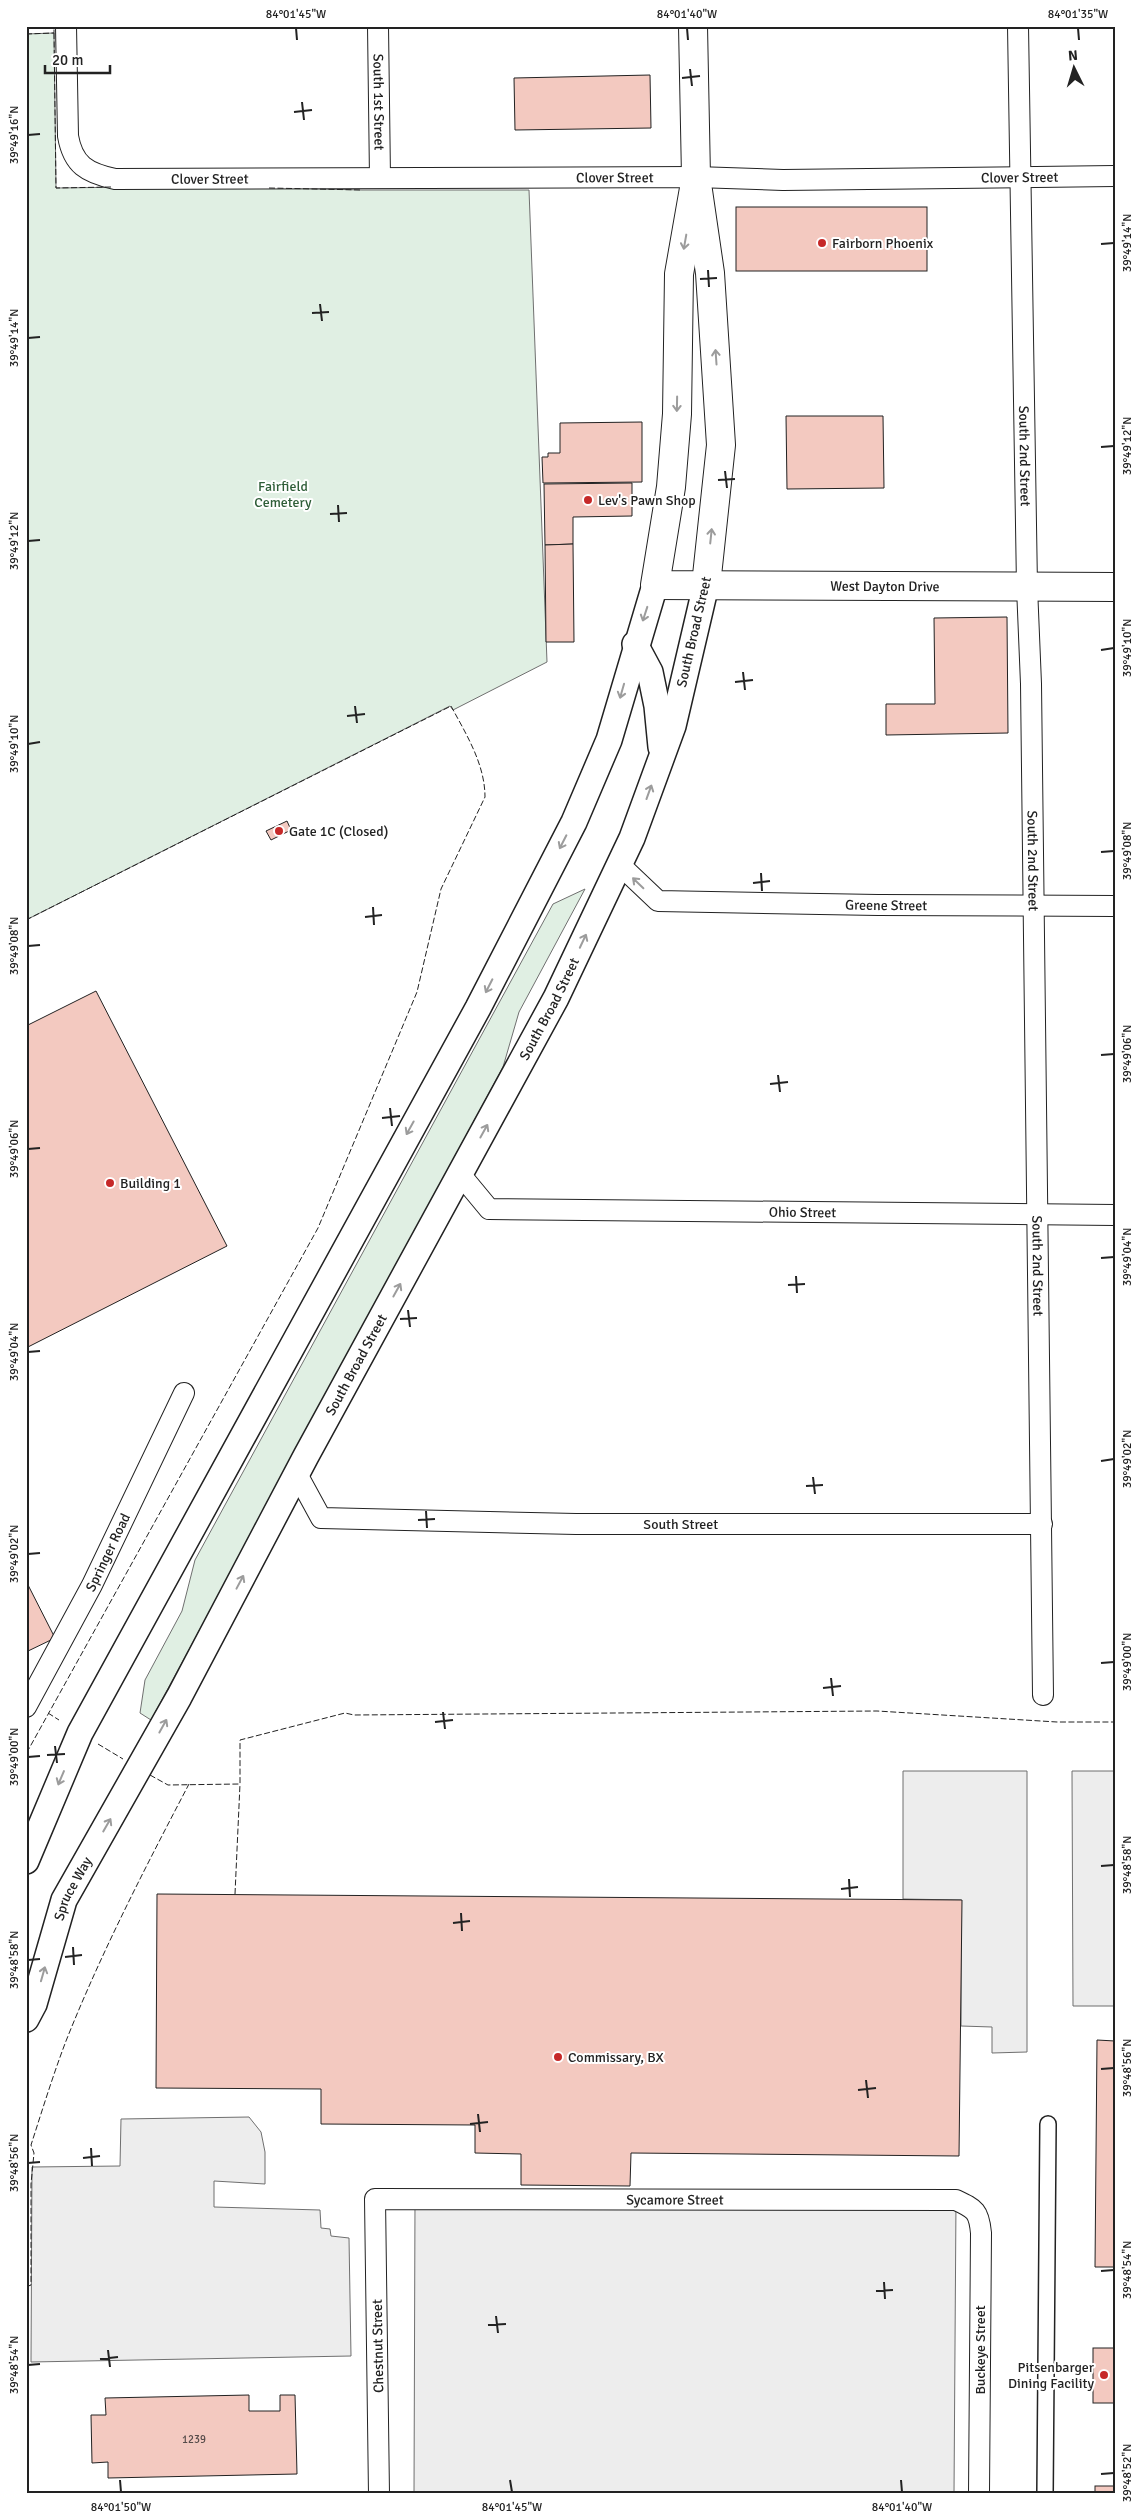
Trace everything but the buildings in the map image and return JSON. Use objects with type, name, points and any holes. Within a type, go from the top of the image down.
[{"type":"main road","name":"South Broad Street","points":[[693,26],[696,177],[710,273],[721,446],[706,585]]},
{"type":"main road","name":"South Broad Street","points":[[655,585],[673,459],[680,274],[696,177]]},
{"type":"main road","name":"West Dayton Drive","points":[[655,585],[1115,587]]},
{"type":"street","name":"Clover Street","points":[[66,26],[68,136],[70,150],[85,169],[114,179],[696,177],[783,180],[1115,176]]},
{"type":"street","name":"South 1st Street","points":[[378,26],[380,178]]},
{"type":"street","name":"South 2nd Street","points":[[1018,26],[1027,587],[1031,684],[1043,1695]]},
{"type":"street","name":"South Broad Street","points":[[26,1861],[80,1733],[478,1008],[569,831],[608,740],[635,644],[655,585]]},
{"type":"street","name":"South Broad Street","points":[[139,1768],[556,998],[632,838],[673,726],[706,585]]},
{"type":"street","points":[[635,644],[650,672],[657,706],[662,755]]},
{"type":"street","name":"Greene Street","points":[[619,864],[658,901],[1115,906]]},
{"type":"street","name":"Ohio Street","points":[[460,1174],[489,1209],[1115,1215]]},
{"type":"street","name":"Springer Road","points":[[26,1707],[92,1585],[184,1393]]},
{"type":"street","name":"South Street","points":[[297,1474],[321,1518],[576,1524],[1042,1524]]},
{"type":"street","name":"Spruce Way","points":[[26,2019],[34,2004],[64,1900],[139,1768]]},
{"type":"street","points":[[1045,2494],[1048,2124]]},
{"type":"street","name":"Sycamore Street","points":[[375,2199],[956,2200],[974,2208]]},
{"type":"street","name":"Chestnut Street","points":[[375,2199],[379,2494]]},
{"type":"street","name":"Buckeye Street","points":[[974,2208],[980,2219],[981,2233],[979,2494]]},
{"type":"green space","name":"Fairfield Cemetery","points":[[54,33],[56,188],[213,186],[362,190],[529,190],[547,662],[453,710],[450,706],[26,920],[26,34]]},
{"type":"green space","points":[[585,889],[519,1012],[503,1067],[151,1720],[140,1713],[145,1680],[182,1611],[195,1560],[553,904]]},
{"type":"shaded area","points":[[903,1771],[1027,1771],[1027,2052],[992,2053],[992,2027],[961,2026],[961,1900],[903,1899]]},
{"type":"shaded area","points":[[1072,1771],[1115,1771],[1115,2006],[1073,2006]]},
{"type":"shaded area","points":[[249,2117],[261,2132],[265,2152],[265,2184],[214,2181],[214,2207],[320,2210],[321,2228],[330,2229],[331,2236],[349,2238],[351,2356],[31,2362],[32,2167],[120,2166],[121,2119]]},
{"type":"shaded area","points":[[415,2199],[956,2200],[954,2494],[414,2494]]},
{"type":"fence","points":[[26,34],[54,33],[54,26]]},
{"type":"fence","points":[[54,33],[56,188],[111,187]]},
{"type":"fence","points":[[269,188],[362,190]]},
{"type":"fence","points":[[26,920],[451,706],[478,761],[482,773],[485,797],[441,889],[417,992],[318,1228],[26,1754]]},
{"type":"fence","points":[[150,1775],[168,1785],[240,1784],[240,1740],[345,1713],[354,1715],[877,1711],[1057,1722],[1115,1722]]},
{"type":"fence","points":[[48,1713],[59,1720]]},
{"type":"fence","points":[[98,1744],[123,1759]]},
{"type":"fence","points":[[26,2287],[31,2285],[31,2184],[34,2153],[31,2145],[43,2106],[66,2041],[94,1976],[140,1879],[189,1784]]},
{"type":"fence","points":[[235,1894],[240,1784]]},
{"type":"place","name":"Fairborn Phoenix","points":[[822,243]]},
{"type":"place","name":"Lev's Pawn Shop","points":[[588,500]]},
{"type":"place","name":"Gate 1C (Closed)","points":[[279,831]]},
{"type":"place","name":"Building 1","points":[[110,1183]]},
{"type":"place","name":"Commissary, BX","points":[[558,2057]]},
{"type":"place","name":"Pitsenbarger Dining Facility","points":[[1104,2375]]}]
